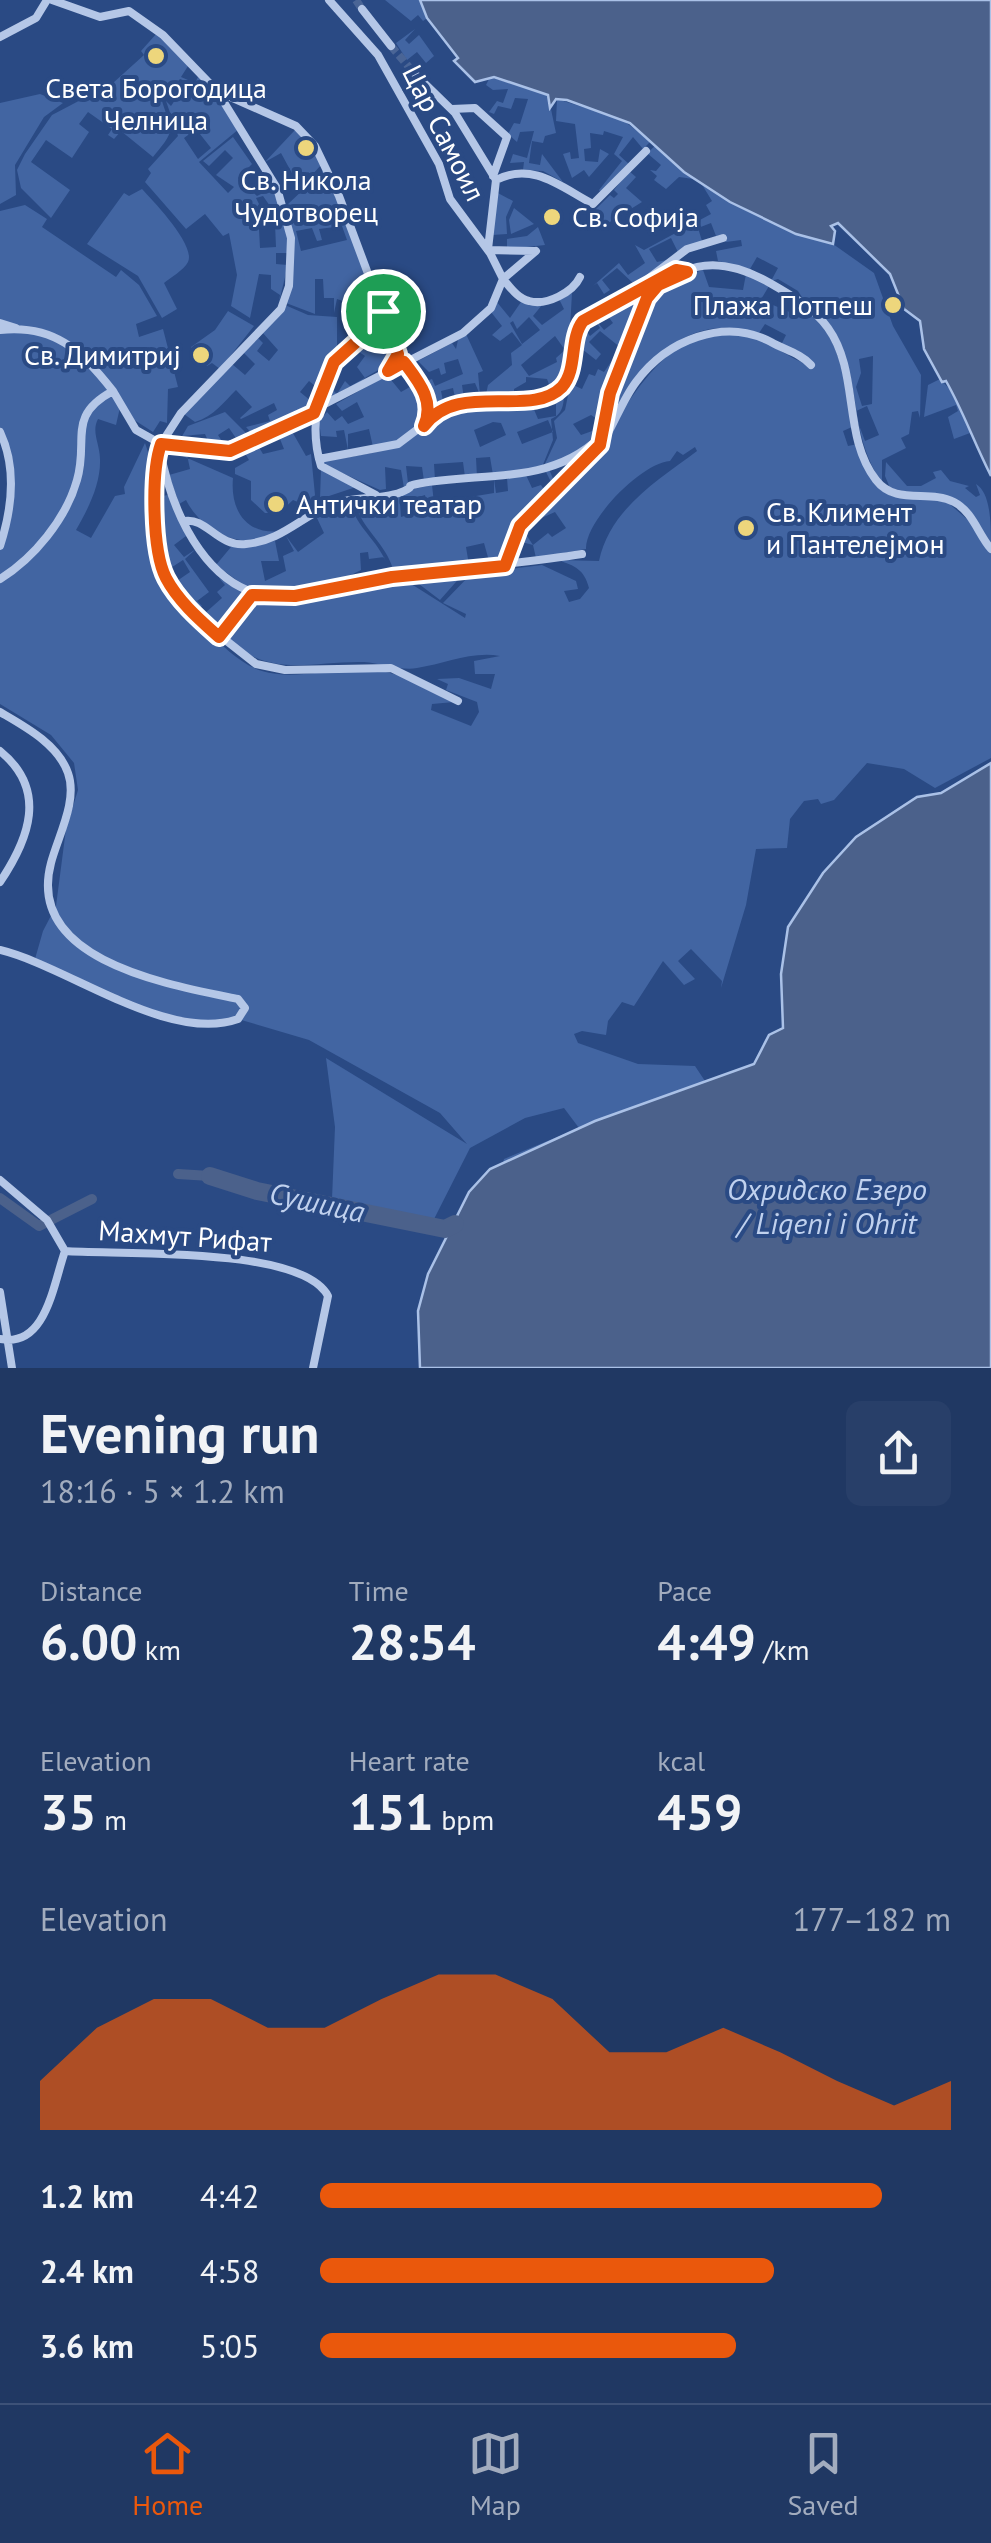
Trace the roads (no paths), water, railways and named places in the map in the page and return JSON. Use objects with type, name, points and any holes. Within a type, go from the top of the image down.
[{"type":"street","points":[[0,37],[36,18],[49,0],[100,17],[129,11],[139,16],[217,91],[284,205],[291,238],[289,290],[273,318],[181,413],[160,445],[156,496],[162,570],[186,604],[248,660],[269,669],[391,668],[458,701]]},
{"type":"street","name":"Цар Самоил","points":[[328,0],[378,55],[438,164],[450,200],[488,250],[502,280]]},
{"type":"street","points":[[362,9],[392,46]]},
{"type":"street","points":[[414,73],[452,109],[494,178]]},
{"type":"street","points":[[217,91],[296,126],[310,138],[326,165],[398,354],[388,371]]},
{"type":"street","points":[[0,327],[52,334],[71,344],[113,391],[136,430],[160,445],[230,451],[314,413],[470,328],[491,308],[502,280],[536,251],[488,250],[494,178],[507,137],[475,108],[452,109]]},
{"type":"street","points":[[494,178],[536,175],[593,204],[646,151]]},
{"type":"street","points":[[642,286],[686,250],[722,238]]},
{"type":"street","points":[[184,521],[196,521],[226,543],[248,544],[282,535],[331,505],[401,492],[416,484],[505,477],[573,458],[606,431],[610,393],[643,305],[658,285],[687,272],[720,265],[737,267],[817,316],[843,358],[861,444],[872,473],[884,489],[954,502],[967,512],[991,550]]},
{"type":"street","points":[[319,458],[393,446],[447,407],[556,392],[568,377],[581,323],[672,271],[687,272]]},
{"type":"street","points":[[502,280],[522,298],[535,302],[565,293],[580,277]]},
{"type":"street","points":[[376,494],[321,466],[314,413],[334,362],[375,325],[383,311]]},
{"type":"street","points":[[505,566],[520,526],[596,451],[639,378],[660,358],[692,338],[720,332],[753,334],[800,355],[811,365]]},
{"type":"street","points":[[404,362],[426,397],[424,426]]},
{"type":"street","points":[[0,580],[34,554],[71,496],[78,476],[84,416],[92,404],[113,391]]},
{"type":"street","points":[[0,432],[10,460],[11,495],[0,546]]},
{"type":"street","points":[[160,445],[171,492],[184,521],[212,566],[252,595],[295,596],[392,577],[582,554]]},
{"type":"street","points":[[219,637],[252,595]]},
{"type":"street","points":[[0,712],[46,743],[70,777],[70,800],[47,890],[48,907],[57,924],[68,936],[154,981],[238,999],[244,1008],[238,1019],[220,1023],[164,1015],[118,999],[36,959],[0,950]]},
{"type":"street","points":[[0,751],[22,776],[29,826],[24,844],[0,882]]},
{"type":"street","points":[[0,1180],[50,1223],[65,1252]]},
{"type":"street","name":"Махмут Рифат","points":[[5,1340],[34,1332],[65,1252],[268,1261],[294,1268],[322,1283],[328,1296],[313,1368]]},
{"type":"street","points":[[0,1292],[12,1368]]},
{"type":"water","points":[[420,0],[991,0],[991,476],[952,392],[924,349],[920,321],[904,309],[890,274],[838,223],[831,226],[835,231],[833,244],[796,234],[730,202],[684,172],[630,123],[567,100],[556,99],[550,108],[548,95],[494,77],[475,82],[454,61],[458,58],[427,18]]},
{"type":"water","name":"Охридско Езеро / Liqeni i Ohrit","points":[[991,763],[991,1368],[420,1368],[418,1311],[428,1274],[469,1192],[490,1169],[595,1121],[754,1064],[769,1035],[783,1028],[781,974],[788,927],[823,873],[856,837],[917,797],[941,793]]},
{"type":"waterway","name":"Сушица","points":[[178,1174],[210,1176]]},
{"type":"waterway","name":"Сушица","points":[[210,1176],[257,1191],[445,1229],[455,1224]]},
{"type":"waterway","name":"Сушица","points":[[0,1198],[39,1226],[92,1199]]},
{"type":"tunnel","points":[[356,0],[362,9]]},
{"type":"tunnel","points":[[391,46],[414,73]]},
{"type":"place","name":"Света Борогодица Челница","points":[[156,56]]},
{"type":"place","name":"Св. Никола Чудотворец","points":[[306,148]]},
{"type":"place","name":"Св. Софија","points":[[552,217]]},
{"type":"place","name":"Плажа Потпеш","points":[[893,305]]},
{"type":"place","name":"Св. Димитриј","points":[[201,355]]},
{"type":"place","name":"Антички театар","points":[[276,504]]},
{"type":"place","name":"Св. Климент и Пантелејмон","points":[[746,528]]}]
